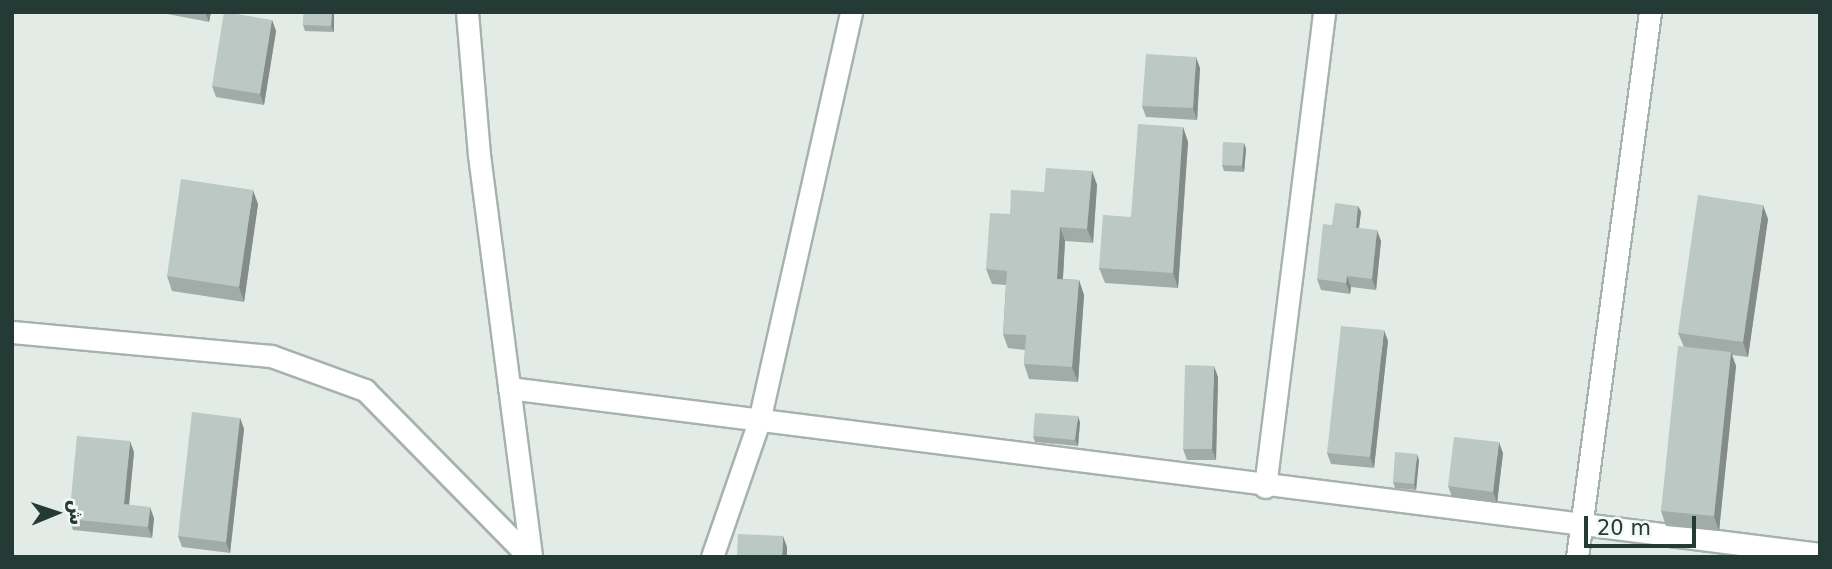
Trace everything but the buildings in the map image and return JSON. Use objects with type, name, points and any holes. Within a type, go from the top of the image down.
[{"type":"street","points":[[467,12],[479,155],[530,557]]},
{"type":"street","points":[[712,557],[759,421],[851,12]]},
{"type":"street","points":[[1265,487],[1324,12]]},
{"type":"street","points":[[1577,557],[1650,12]]},
{"type":"street","points":[[12,332],[271,356],[365,390],[530,557]]},
{"type":"street","points":[[509,388],[1265,487],[1820,554]]}]
